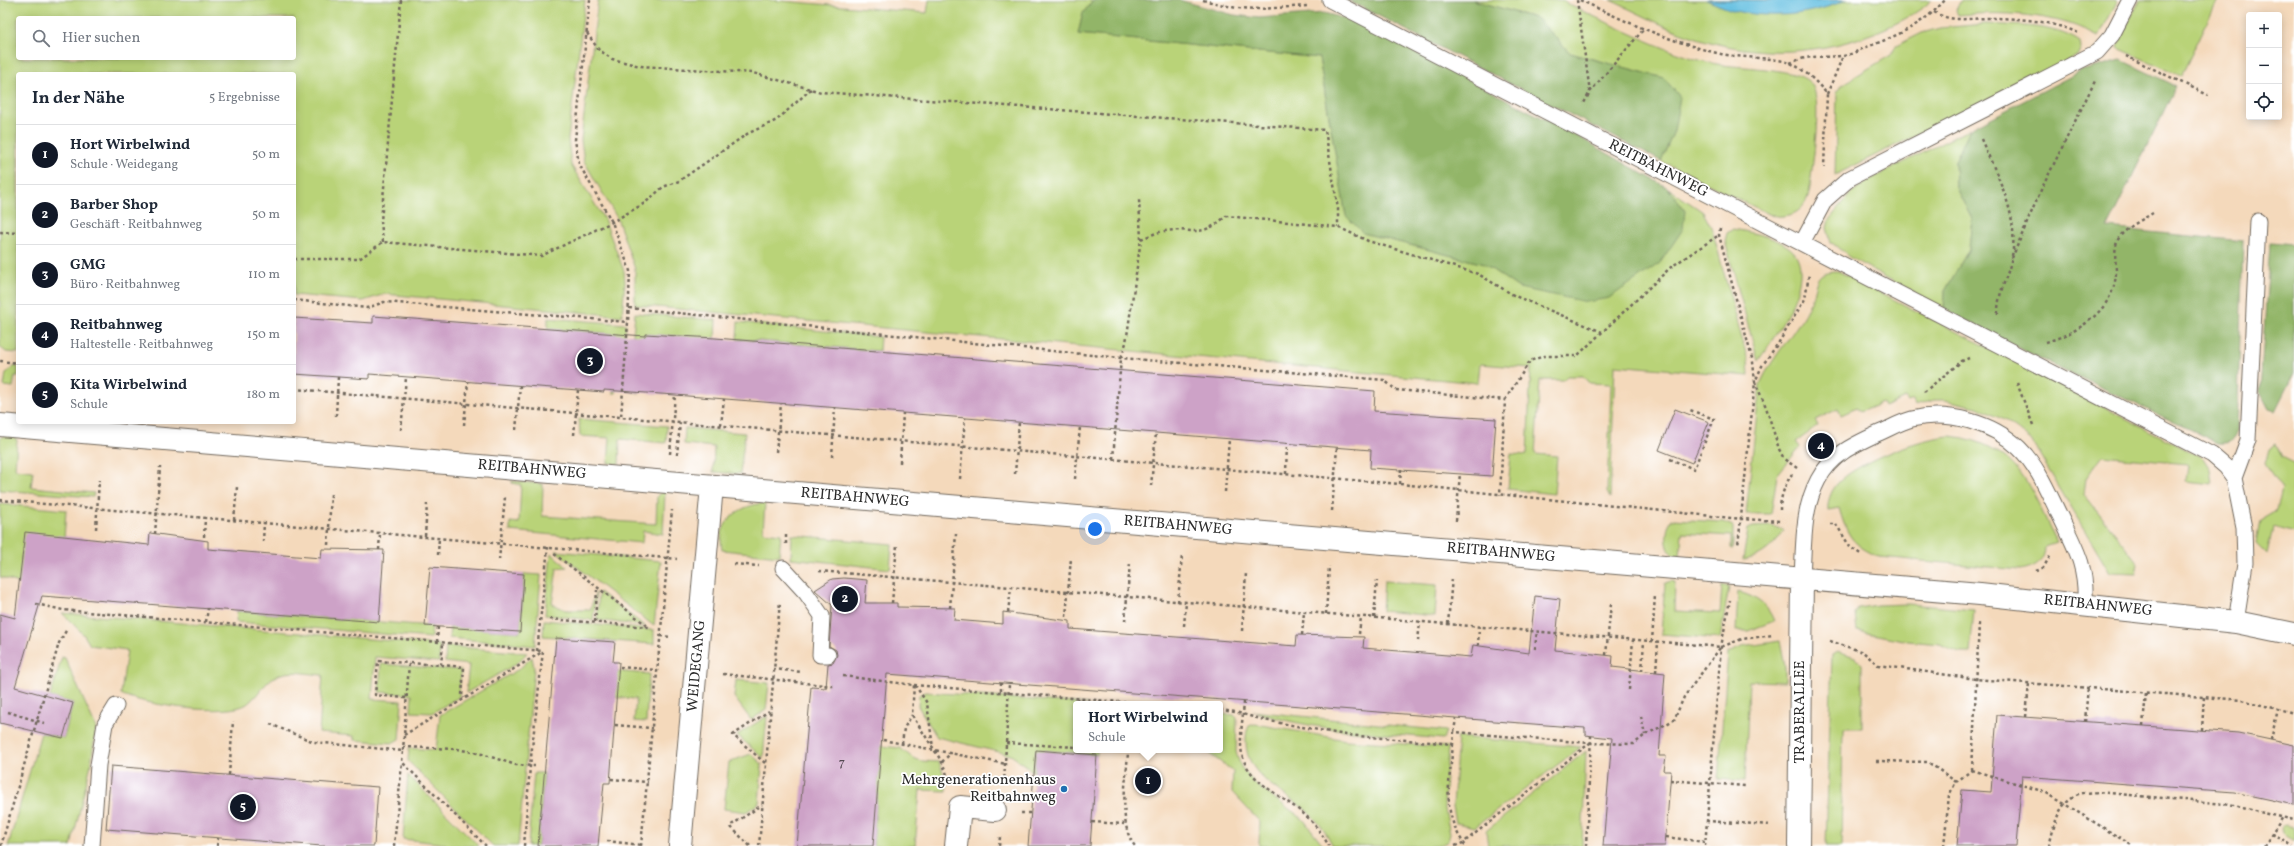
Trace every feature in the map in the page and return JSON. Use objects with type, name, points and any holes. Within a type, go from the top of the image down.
[{"type":"street","name":"REITBAHNWEG","points":[[0,425],[1980,594],[2085,604],[2236,622],[2294,634]]},
{"type":"street","name":"WEIDEGANG","points":[[680,846],[712,486]]},
{"type":"street","name":"TRABERALLEE","points":[[1799,836],[1802,578]]},
{"type":"street","points":[[956,846],[960,807],[995,810]]},
{"type":"lane","name":"REITBAHNWEG","points":[[1330,0],[2212,455],[2226,467],[2234,478],[2242,514],[2244,562],[2236,622]]},
{"type":"lane","points":[[1802,243],[1825,200],[1850,178],[2082,62],[2104,46],[2112,35],[2130,0]]},
{"type":"lane","points":[[2234,478],[2248,440],[2258,221]]},
{"type":"lane","points":[[1802,578],[1805,523],[1810,500],[1817,482],[1825,468],[1834,458],[1852,446],[1913,419],[1931,417],[1970,421],[2004,437],[2020,449],[2029,460],[2046,489],[2081,559],[2086,582],[2085,604]]},
{"type":"lane","points":[[784,568],[806,593],[826,623],[826,646]]},
{"type":"lane","points":[[92,846],[98,765],[105,724],[116,706]]},
{"type":"path","points":[[383,242],[380,221],[401,0]]},
{"type":"path","points":[[590,0],[575,140],[579,164],[612,222],[630,271],[629,308],[621,417]]},
{"type":"path","points":[[1203,0],[1236,8],[1259,9],[1309,6],[1313,4]]},
{"type":"path","points":[[1578,0],[1590,92]]},
{"type":"path","points":[[1578,0],[1643,30],[1723,54],[1790,63],[1817,82],[1827,94]]},
{"type":"path","points":[[1790,63],[1806,56],[1843,56],[1890,38],[1917,25],[1934,12],[1945,0]]},
{"type":"path","points":[[1934,12],[1944,18],[1954,20],[1992,18],[2028,21],[2069,28],[2104,46],[2096,79],[2041,190],[2011,260],[1997,302],[1998,324],[2005,349],[2038,440],[2038,446],[2029,460]]},
{"type":"path","points":[[1574,125],[1590,92],[1643,30]]},
{"type":"path","points":[[587,33],[598,49],[612,59],[640,66],[753,73],[811,89],[828,92],[1325,130],[1338,209],[1338,227]]},
{"type":"path","points":[[2121,54],[2208,95]]},
{"type":"path","points":[[1825,200],[1823,177],[1827,94],[1843,56]]},
{"type":"path","points":[[296,259],[359,259],[383,242],[541,256],[612,222],[645,203],[663,187],[679,181],[747,134],[777,120],[811,89]]},
{"type":"path","points":[[1971,117],[2009,203],[2013,219],[2011,260]]},
{"type":"path","points":[[1113,459],[1121,358],[1126,343],[1141,239],[1139,200]]},
{"type":"path","points":[[1705,846],[1721,647],[1735,573],[1755,382],[1752,362],[1719,235],[1720,224],[1729,206]]},
{"type":"path","points":[[1913,419],[1912,404],[1915,398],[1962,361],[1980,353],[2028,347],[2063,337],[2087,323],[2107,303],[2116,275],[2115,247],[2122,234],[2153,213]]},
{"type":"path","points":[[1141,239],[1166,231],[1199,232],[1216,226],[1226,216],[1338,227],[1368,241],[1478,274],[1515,296],[1602,332]]},
{"type":"path","points":[[0,232],[16,233]]},
{"type":"path","points":[[1500,495],[1505,400],[1530,361],[1544,356],[1576,356],[1671,267],[1719,235]]},
{"type":"path","points":[[1817,251],[1810,267],[1805,298],[1779,342],[1762,366],[1755,382],[1766,407],[1779,449],[1784,459],[1817,482]]},
{"type":"path","points":[[296,300],[367,308],[384,302],[628,322]]},
{"type":"path","points":[[629,308],[728,320],[1121,358],[1384,380],[1396,390],[1505,400]]},
{"type":"path","points":[[984,348],[985,344]]},
{"type":"path","points":[[0,361],[16,363]]},
{"type":"path","points":[[336,416],[338,377]]},
{"type":"path","points":[[403,413],[406,378]]},
{"type":"path","points":[[464,425],[468,382]]},
{"type":"path","points":[[516,430],[520,386]]},
{"type":"path","points":[[296,389],[722,425],[834,436],[1077,455],[1153,463],[1458,489],[1500,495],[1741,519],[1836,524],[1850,547],[1868,559]]},
{"type":"path","points":[[574,435],[578,390]]},
{"type":"path","points":[[671,442],[675,395]]},
{"type":"path","points":[[722,425],[724,399]]},
{"type":"path","points":[[776,452],[781,404]]},
{"type":"path","points":[[832,457],[835,407]]},
{"type":"path","points":[[1670,459],[1694,469],[1714,419],[1690,410]]},
{"type":"path","points":[[900,463],[903,413]]},
{"type":"path","points":[[962,460],[965,418]]},
{"type":"path","points":[[607,841],[641,846],[680,422]]},
{"type":"path","points":[[1015,474],[1019,422]]},
{"type":"path","points":[[1075,479],[1080,427]]},
{"type":"path","points":[[1151,486],[1156,433]]},
{"type":"path","points":[[155,534],[163,439]]},
{"type":"path","points":[[1225,492],[1229,439]]},
{"type":"path","points":[[1286,474],[1287,443]]},
{"type":"path","points":[[1332,498],[1337,448]]},
{"type":"path","points":[[1400,484],[1401,469]]},
{"type":"path","points":[[1457,515],[1460,474]]},
{"type":"path","points":[[96,529],[99,480]]},
{"type":"path","points":[[234,520],[236,487]]},
{"type":"path","points":[[328,545],[331,494]]},
{"type":"path","points":[[0,500],[425,536],[706,562],[1537,631],[1652,642],[1721,647],[1742,639],[1775,634],[1824,639],[1863,652],[1878,665],[1976,679],[2241,700],[2294,713]]},
{"type":"path","points":[[425,536],[427,504]]},
{"type":"path","points":[[950,608],[958,506]]},
{"type":"path","points":[[204,537],[205,518]]},
{"type":"path","points":[[263,542],[264,522]]},
{"type":"path","points":[[499,560],[502,526]]},
{"type":"path","points":[[1178,602],[1184,526]]},
{"type":"path","points":[[379,550],[380,533]]},
{"type":"path","points":[[758,846],[786,535]]},
{"type":"path","points":[[438,555],[439,538]]},
{"type":"path","points":[[2035,572],[2044,568],[2051,550],[2073,543]]},
{"type":"path","points":[[892,603],[897,545]]},
{"type":"path","points":[[537,651],[548,547]]},
{"type":"path","points":[[550,618],[649,627],[597,589],[553,553]]},
{"type":"path","points":[[1066,617],[1071,558]]},
{"type":"path","points":[[1126,621],[1130,563]]},
{"type":"path","points":[[844,578],[845,573]]},
{"type":"path","points":[[1242,631],[1246,573]]},
{"type":"path","points":[[1374,618],[1377,580]]},
{"type":"path","points":[[1179,583],[1186,584]]},
{"type":"path","points":[[1008,612],[1011,588]]},
{"type":"path","points":[[595,623],[597,589]]},
{"type":"path","points":[[1326,614],[1327,592]]},
{"type":"path","points":[[1972,770],[1980,594]]},
{"type":"path","points":[[1448,624],[1450,597]]},
{"type":"path","points":[[1184,626],[1186,602]]},
{"type":"path","points":[[36,604],[64,610],[543,652]]},
{"type":"path","points":[[1606,655],[1611,604]]},
{"type":"path","points":[[206,622],[208,608]]},
{"type":"path","points":[[1652,642],[1654,611]]},
{"type":"path","points":[[1302,636],[1304,612]]},
{"type":"path","points":[[1359,634],[1361,617]]},
{"type":"path","points":[[1418,641],[1420,622]]},
{"type":"path","points":[[437,642],[438,626]]},
{"type":"path","points":[[1478,646],[1479,627]]},
{"type":"path","points":[[1,846],[59,643],[67,628]]},
{"type":"path","points":[[1535,649],[1537,631]]},
{"type":"path","points":[[1629,690],[1633,640]]},
{"type":"path","points":[[1642,671],[1644,641]]},
{"type":"path","points":[[1656,672],[1658,642]]},
{"type":"path","points":[[441,665],[443,643]]},
{"type":"path","points":[[1454,732],[1590,743],[1634,744],[1645,735],[1674,720],[1684,697],[1721,647]]},
{"type":"path","points":[[404,735],[543,652]]},
{"type":"path","points":[[524,846],[530,766],[543,652]]},
{"type":"path","points":[[406,698],[375,695],[378,661],[464,668],[462,694],[464,698]]},
{"type":"path","points":[[394,846],[403,752],[409,663]]},
{"type":"path","points":[[620,667],[657,670]]},
{"type":"path","points":[[773,669],[803,672]]},
{"type":"path","points":[[696,672],[832,686],[832,689]]},
{"type":"path","points":[[840,675],[914,685],[1111,701]]},
{"type":"path","points":[[1001,692],[1002,683]]},
{"type":"path","points":[[2026,717],[2028,683]]},
{"type":"path","points":[[1004,787],[1009,684]]},
{"type":"path","points":[[902,744],[904,728],[912,715],[914,685]]},
{"type":"path","points":[[914,685],[927,703],[934,749]]},
{"type":"path","points":[[2085,722],[2088,687]]},
{"type":"path","points":[[2143,726],[2146,692]]},
{"type":"path","points":[[2202,730],[2204,696]]},
{"type":"path","points":[[1244,702],[1242,754],[1247,766],[1259,780],[1305,815],[1321,831],[1329,846]]},
{"type":"path","points":[[2271,740],[2278,709]]},
{"type":"path","points":[[1223,710],[1244,714],[1264,720],[1346,735],[1453,744]]},
{"type":"path","points":[[765,763],[733,735],[769,711]]},
{"type":"path","points":[[8,712],[44,723]]},
{"type":"path","points":[[912,715],[942,762],[960,807]]},
{"type":"path","points":[[1641,716],[1645,735]]},
{"type":"path","points":[[1456,718],[1448,808],[1452,823],[1466,846]]},
{"type":"path","points":[[229,775],[233,721]]},
{"type":"path","points":[[270,724],[314,742],[403,752]]},
{"type":"path","points":[[615,725],[652,728]]},
{"type":"path","points":[[1586,846],[1590,736]]},
{"type":"path","points":[[883,740],[1006,764]]},
{"type":"path","points":[[1006,743],[1073,747]]},
{"type":"path","points":[[1455,846],[1463,843],[1590,743]]},
{"type":"path","points":[[403,747],[457,749],[482,754],[516,765],[535,766]]},
{"type":"path","points":[[942,762],[951,753]]},
{"type":"path","points":[[1128,753],[1124,824],[1129,839],[1135,846]]},
{"type":"path","points":[[1876,761],[1928,762],[1956,782]]},
{"type":"path","points":[[402,762],[486,846]]},
{"type":"path","points":[[1944,846],[1949,795],[1956,782],[1972,770]]},
{"type":"path","points":[[1972,770],[2045,792],[2133,846]]},
{"type":"path","points":[[611,779],[648,782]]},
{"type":"path","points":[[1670,780],[1745,786]]},
{"type":"path","points":[[2050,846],[2056,820],[2064,803],[2077,794],[2098,792],[2225,804],[2294,820]]},
{"type":"path","points":[[750,846],[730,826],[762,805]]},
{"type":"path","points":[[1023,813],[1031,813]]},
{"type":"path","points":[[2264,846],[2283,817]]},
{"type":"path","points":[[1706,821],[1799,836]]},
{"type":"path","points":[[1092,822],[1124,824]]},
{"type":"path","points":[[999,846],[1000,832]]},
{"type":"path","points":[[2272,834],[2293,846]]},
{"type":"path","points":[[1666,837],[1705,842]]},
{"type":"path","points":[[217,846],[218,838]]},
{"type":"green space","points":[[0,0],[585,0],[568,139],[571,165],[604,219],[624,271],[625,282],[622,316],[385,294],[363,301],[296,295],[296,72],[16,72],[16,353],[6,352],[0,347]]},
{"type":"green space","points":[[598,0],[770,0],[927,13],[929,0],[1093,0],[1083,13],[1078,34],[1319,58],[1346,216],[1363,233],[1484,264],[1519,288],[1685,211],[1668,188],[1703,212],[1712,229],[1748,361],[1749,376],[1615,365],[1610,498],[1607,492],[1611,384],[1589,383],[1583,376],[1567,376],[1563,380],[1540,380],[1535,454],[1557,456],[1554,494],[1508,489],[1511,454],[1527,455],[1531,368],[1480,364],[1478,383],[635,305],[635,269],[617,218],[584,161],[581,140]]},
{"type":"green space","points":[[1093,0],[1179,0],[1234,15],[1259,18],[1324,13],[1354,21],[1570,132],[1668,188],[1685,211],[1683,229],[1660,263],[1609,298],[1587,302],[1519,288],[1484,264],[1363,233],[1346,216],[1319,58],[1078,34],[1083,13]]},
{"type":"green space","points":[[1348,0],[1473,0],[1538,19],[1570,53],[1664,78],[1680,97],[1674,131],[1661,161]]},
{"type":"green space","points":[[1473,0],[1563,0],[1571,6],[1666,49],[1686,56],[1705,62],[1723,65],[1785,72],[1806,79],[1812,85],[1815,93],[1817,119],[1810,187],[1803,206],[1794,214],[1773,216],[1661,161],[1674,131],[1664,78],[1570,53],[1538,19]]},
{"type":"green space","points":[[1610,0],[1932,0],[1904,19],[1862,37],[1814,49],[1765,51],[1715,43],[1691,36],[1670,28]]},
{"type":"green space","points":[[1961,0],[2118,0],[2099,36],[2074,25],[2057,20],[2014,14],[1958,15],[1956,10]]},
{"type":"green space","points":[[2140,0],[2218,0],[2181,76],[2118,48],[2120,38]]},
{"type":"green space","points":[[1986,24],[2035,27],[2059,32],[2080,42],[2081,48],[2077,56],[1835,175],[1837,93],[1841,85],[1891,55],[1896,46],[1922,33],[1940,28]]},
{"type":"green space","points":[[2121,60],[2176,86],[2107,228],[2243,241],[2237,432],[2228,443],[2218,443],[2027,352],[1944,309],[1945,291],[1969,249],[1972,219],[1956,188],[1955,161],[1970,129],[2081,71]]},
{"type":"green space","points":[[1970,129],[1955,161],[1956,188],[1972,219],[1969,249],[1945,291],[1944,309],[1849,257],[1831,242],[1827,228],[1829,220],[1851,193],[1867,181]]},
{"type":"green space","points":[[1733,229],[1765,236],[1781,242],[1793,251],[1799,263],[1800,276],[1797,292],[1774,338],[1758,361],[1725,241],[1727,233]]},
{"type":"green space","points":[[2270,243],[2294,245],[2294,373],[2275,411],[2269,409],[2260,392]]},
{"type":"green space","points":[[1838,271],[2203,458],[2210,469],[2212,484],[2186,481],[2188,464],[2102,456],[2086,478],[2084,494],[2138,563],[2136,574],[2110,573],[2031,440],[2006,421],[1977,407],[1945,400],[1934,400],[1915,406],[1913,400],[1908,402],[1905,398],[1884,407],[1882,403],[1860,412],[1857,408],[1841,415],[1838,409],[1815,420],[1818,426],[1796,442],[1800,447],[1777,475],[1771,514],[1746,514],[1760,384],[1771,363],[1805,314],[1819,277],[1825,272]]},
{"type":"green space","points":[[635,313],[716,320],[715,339],[645,334],[640,393],[628,391]]},
{"type":"green space","points":[[548,318],[626,324],[621,388],[616,388],[616,393],[613,393],[617,334],[548,329]]},
{"type":"green space","points":[[738,322],[880,337],[879,351],[737,339]]},
{"type":"green space","points":[[16,366],[16,376],[13,387],[4,386],[6,373]]},
{"type":"green space","points":[[579,419],[667,426],[666,443],[620,439],[619,464],[608,463],[610,438],[580,436]]},
{"type":"green space","points":[[685,428],[745,433],[740,474],[713,472],[714,447],[684,444]]},
{"type":"green space","points":[[4,436],[12,436],[17,440],[15,469],[33,471],[31,487],[94,493],[93,497],[0,490],[0,438]]},
{"type":"green space","points":[[1951,436],[1974,441],[1992,448],[2007,459],[2019,472],[2030,488],[2057,543],[2045,547],[2045,552],[2038,563],[2021,570],[1880,557],[1863,549],[1852,539],[1845,526],[1839,508],[1828,510],[1831,494],[1835,486],[1851,472],[1893,451],[1909,445],[1939,437]]},
{"type":"green space","points":[[2276,444],[2282,457],[2294,463],[2294,533],[2273,527],[2267,555],[2256,544],[2260,521],[2277,511],[2282,489],[2265,464],[2269,449]]},
{"type":"green space","points":[[512,481],[543,484],[542,516],[656,524],[657,496],[661,492],[665,493],[663,534],[643,531],[642,543],[510,531],[510,522],[519,523],[521,485],[512,483]]},
{"type":"green space","points":[[765,503],[763,532],[781,534],[779,556],[722,550],[721,540],[723,531],[726,523],[732,516],[747,507]]},
{"type":"green space","points":[[0,504],[66,510],[64,539],[19,583],[0,577]]},
{"type":"green space","points":[[1672,519],[1723,522],[1733,526],[1733,549],[1731,548],[1731,536],[1682,533],[1680,556],[1674,556],[1668,548],[1667,543],[1668,528]]},
{"type":"green space","points":[[1771,526],[1784,530],[1772,546],[1762,554],[1743,560],[1748,529],[1753,527]]},
{"type":"green space","points":[[792,535],[892,544],[890,569],[791,558]]},
{"type":"green space","points":[[556,551],[661,561],[654,626]]},
{"type":"green space","points":[[551,553],[567,567],[557,568],[552,604],[566,610],[590,610],[596,592],[593,620],[545,615]]},
{"type":"green space","points":[[524,574],[541,575],[535,646],[449,638],[450,627],[520,632]]},
{"type":"green space","points":[[1384,581],[1437,585],[1435,616],[1382,611]]},
{"type":"green space","points":[[1671,581],[1675,582],[1674,611],[1720,613],[1722,585],[1729,587],[1720,639],[1661,634],[1665,583]]},
{"type":"green space","points":[[599,592],[645,626],[597,620]]},
{"type":"green space","points":[[1738,592],[1750,596],[1760,602],[1768,610],[1774,621],[1748,631],[1736,631]]},
{"type":"green space","points":[[1908,604],[1974,610],[1970,653],[1959,653],[1940,644],[1908,641],[1857,631],[1855,613],[1859,608],[1877,605]]},
{"type":"green space","points":[[237,611],[432,626],[431,638],[236,622]]},
{"type":"green space","points":[[62,613],[440,645],[439,662],[375,657],[372,699],[402,701],[399,739],[392,743],[354,740],[354,736],[319,733],[323,675],[293,672],[279,675],[272,678],[247,704],[237,708],[185,708],[147,702],[121,694],[127,650],[90,645],[84,635]]},
{"type":"green space","points":[[544,620],[654,630],[654,644],[543,636]]},
{"type":"green space","points":[[1780,641],[1785,667],[1785,682],[1749,681],[1745,781],[1718,779],[1728,653],[1742,647]]},
{"type":"green space","points":[[446,646],[527,653],[516,664],[466,693],[469,665],[445,662]]},
{"type":"green space","points":[[1837,651],[1855,657],[1862,664],[1862,728],[1843,728],[1841,846],[1826,846],[1832,654]]},
{"type":"green space","points":[[62,657],[65,658],[96,728],[91,764],[71,846],[8,846],[41,733],[64,738],[73,703],[50,697]]},
{"type":"green space","points":[[532,657],[534,668],[518,846],[493,846],[408,761],[409,748],[436,750],[440,715],[519,669]]},
{"type":"green space","points":[[381,664],[461,670],[459,697],[432,713],[411,712],[412,695],[379,692]]},
{"type":"green space","points":[[613,671],[649,674],[646,722],[634,721],[636,699],[611,697]]},
{"type":"green space","points":[[736,680],[769,683],[766,710],[751,720],[734,697]]},
{"type":"green space","points":[[926,692],[1073,703],[1073,753],[1097,753],[1097,755],[1036,750],[1034,772],[1011,755],[937,737],[918,706],[919,695]]},
{"type":"green space","points":[[1253,711],[1446,731],[1443,739],[1346,730],[1298,723]]},
{"type":"green space","points":[[1223,714],[1234,715],[1237,718],[1236,752],[1241,767],[1256,785],[1303,819],[1324,846],[1259,846],[1260,822],[1232,792],[1233,771],[1208,753],[1223,753]]},
{"type":"green space","points":[[767,716],[763,758],[737,735]]},
{"type":"green space","points":[[1255,724],[1346,740],[1448,747],[1444,804],[1450,834],[1448,841],[1439,846],[1333,846],[1328,836],[1308,812],[1269,783],[1253,766],[1248,755],[1246,738],[1249,726]]},
{"type":"green space","points":[[1458,737],[1581,747],[1475,827],[1456,823],[1453,806]]},
{"type":"green space","points":[[881,746],[900,748],[913,758],[922,761],[939,762],[944,776],[947,791],[920,790],[915,846],[873,846]]},
{"type":"green space","points":[[1586,751],[1582,846],[1488,846],[1486,831]]},
{"type":"green space","points":[[751,754],[762,764],[759,803],[746,812],[724,809],[729,762]]},
{"type":"green space","points":[[534,773],[544,773],[538,846],[528,846]]},
{"type":"green space","points":[[408,775],[479,846],[446,846],[446,844],[403,839]]},
{"type":"green space","points":[[2287,825],[2294,827],[2294,841],[2282,834],[2281,830],[2283,826]]},
{"type":"water","points":[[1706,0],[1846,0],[1808,12],[1768,15],[1737,11]]},
{"type":"building","points":[[373,316],[645,336],[645,334],[715,338],[1375,391],[1374,411],[1496,419],[1492,476],[1370,468],[1371,450],[675,395],[604,390],[604,392],[369,374],[369,379],[296,374],[296,318],[373,323]]},
{"type":"building","points":[[1675,409],[1709,422],[1692,463],[1659,450]]},
{"type":"building","points":[[25,532],[149,545],[150,533],[208,541],[208,549],[321,558],[322,549],[384,550],[379,622],[42,596],[15,687],[73,703],[63,738],[0,723],[0,614],[15,618]]},
{"type":"building","points":[[430,567],[524,574],[520,632],[425,626]]},
{"type":"building","points":[[844,578],[867,580],[865,603],[897,603],[897,607],[955,608],[954,620],[1003,624],[1003,612],[1070,621],[1070,629],[1296,646],[1297,635],[1364,637],[1363,648],[1471,657],[1473,645],[1529,653],[1535,596],[1560,599],[1555,650],[1613,656],[1612,667],[1665,673],[1659,756],[1666,756],[1664,771],[1671,771],[1665,846],[1603,846],[1612,738],[1585,735],[1585,728],[887,674],[873,846],[797,846],[811,687],[826,688],[828,664],[833,663],[837,655],[836,650],[829,646],[832,605],[815,590],[832,579]]},
{"type":"building","points":[[556,638],[615,642],[613,662],[619,662],[610,783],[604,783],[598,846],[538,846]]},
{"type":"building","points":[[1997,715],[2238,733],[2294,745],[2294,805],[2234,792],[2022,776],[2016,846],[1957,846],[1962,790],[1991,792]]},
{"type":"building","name":"Mehrgenerationenhaus Reitbahnweg","points":[[1036,750],[1097,755],[1090,846],[1028,846]]},
{"type":"building","points":[[111,766],[378,787],[374,846],[322,846],[106,829]]},
{"type":"place","name":"GMG","points":[[590,361]]},
{"type":"place","name":"Reitbahnweg","points":[[1821,446]]},
{"type":"place","name":"Barber Shop","points":[[845,599]]},
{"type":"place","name":"Hort Wirbelwind","points":[[1148,781]]},
{"type":"place","name":"Mehrgenerationenhaus Reitbahnweg","points":[[1064,789]]},
{"type":"place","name":"Kita Wirbelwind","points":[[243,807]]}]
